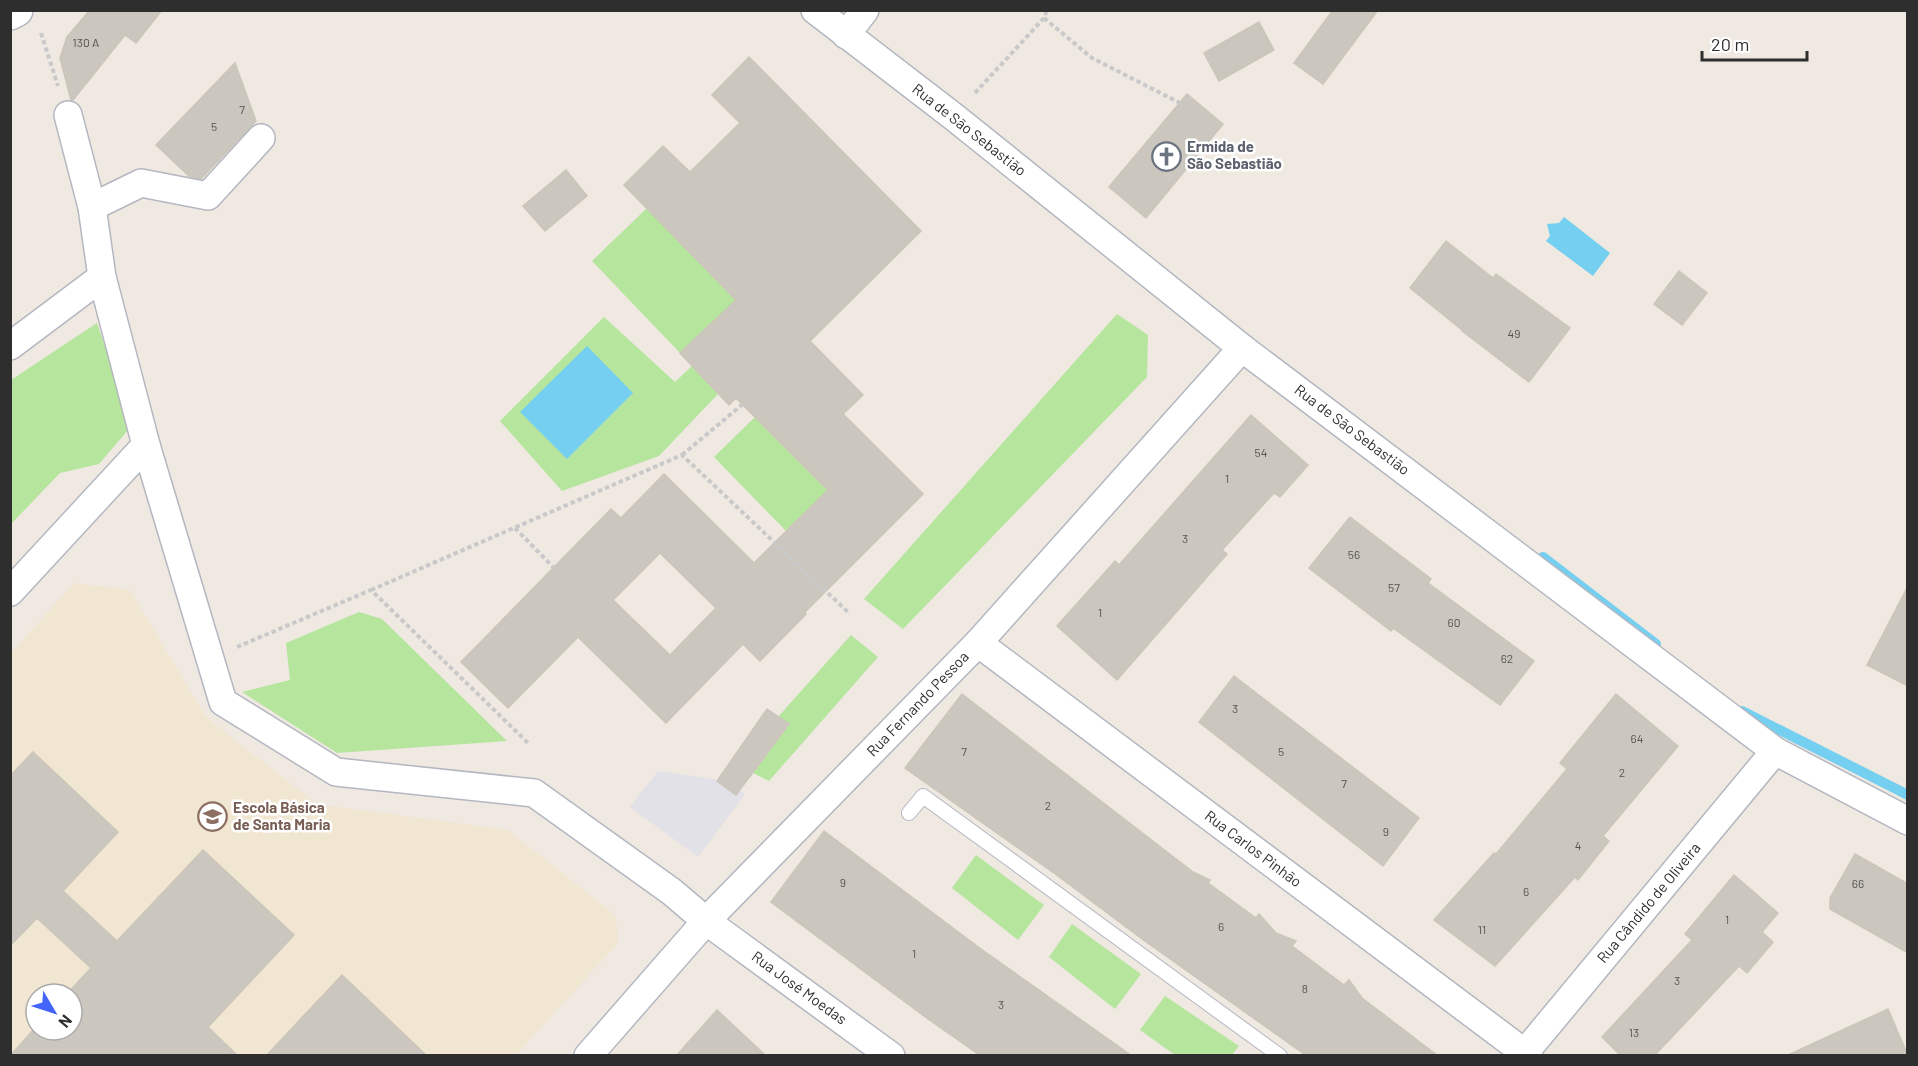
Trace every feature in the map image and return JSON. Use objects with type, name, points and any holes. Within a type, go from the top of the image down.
[{"type":"main road","points":[[10,13],[16,10]]},
{"type":"street","name":"Rua de São Sebastião","points":[[815,10],[954,117],[1242,348],[1775,751],[1908,821]]},
{"type":"street","points":[[846,35],[865,10]]},
{"type":"street","name":"Rua José Moedas","points":[[68,115],[92,207],[102,277],[146,445],[223,702],[336,772],[534,793],[672,892],[706,921],[891,1056]]},
{"type":"street","points":[[92,207],[141,183],[208,196],[261,138]]},
{"type":"street","points":[[10,346],[102,277]]},
{"type":"street","name":"Rua Fernando Pessoa","points":[[588,1056],[706,921],[978,643],[1242,348]]},
{"type":"street","points":[[10,592],[146,445]]},
{"type":"street","name":"Rua Carlos Pinhão","points":[[978,643],[1526,1054]]},
{"type":"street","name":"Rua Cândido de Oliveira","points":[[1526,1054],[1775,751]]},
{"type":"lane","points":[[909,813],[923,796],[1280,1056]]},
{"type":"path","points":[[954,117],[1044,18],[1047,10]]},
{"type":"path","points":[[1044,18],[1092,58],[1180,103]]},
{"type":"path","points":[[40,32],[68,115]]},
{"type":"path","points":[[235,648],[682,455],[742,404]]},
{"type":"path","points":[[682,455],[850,614]]},
{"type":"path","points":[[515,528],[553,567]]},
{"type":"path","points":[[371,590],[528,743]]},
{"type":"shaded area","name":"Escola Básica de Santa Maria","points":[[74,583],[130,590],[206,717],[317,804],[508,830],[616,916],[618,943],[516,1055],[11,1056],[11,653]]},
{"type":"shaded area","points":[[658,771],[727,781],[745,794],[698,857],[630,807]]},
{"type":"green space","points":[[647,208],[736,300],[680,353],[592,261]]},
{"type":"green space","points":[[1117,314],[1148,335],[1147,377],[903,629],[864,599]]},
{"type":"green space","points":[[604,317],[675,382],[692,366],[718,394],[659,456],[562,491],[500,421]]},
{"type":"green space","points":[[97,323],[129,429],[99,464],[60,473],[11,524],[11,380]]},
{"type":"green space","points":[[755,417],[828,490],[786,531],[714,457]]},
{"type":"green space","points":[[359,612],[382,619],[507,741],[337,753],[242,692],[290,680],[286,643]]},
{"type":"green space","points":[[851,635],[878,657],[769,781],[753,773],[789,725],[778,717]]},
{"type":"green space","points":[[976,855],[1044,905],[1018,940],[952,888]]},
{"type":"green space","points":[[1072,924],[1141,974],[1115,1009],[1049,957]]},
{"type":"green space","points":[[1165,996],[1239,1046],[1232,1055],[1175,1055],[1140,1030]]},
{"type":"water","points":[[1564,217],[1610,253],[1593,276],[1546,241],[1550,236],[1547,224],[1559,223]]},
{"type":"water","points":[[587,346],[633,393],[567,459],[520,412]]},
{"type":"building","points":[[90,10],[162,10],[136,43],[125,35],[71,100],[60,58],[67,37]]},
{"type":"building","points":[[1333,10],[1378,10],[1323,84],[1294,63]]},
{"type":"building","points":[[1259,22],[1274,50],[1219,81],[1204,53]]},
{"type":"building","points":[[749,57],[921,231],[810,341],[863,395],[843,414],[923,494],[805,612],[806,614],[760,661],[743,644],[666,723],[578,637],[508,708],[461,662],[611,509],[621,518],[664,474],[754,563],[828,490],[736,398],[729,405],[680,353],[736,300],[624,185],[663,146],[690,172],[740,123],[712,95]],"holes":[[[660,553],[716,608],[670,655],[613,600]]]},
{"type":"building","points":[[235,63],[256,121],[201,179],[189,176],[156,145]]},
{"type":"building","name":"Ermida de São Sebastião","points":[[1187,94],[1223,124],[1146,218],[1109,187]]},
{"type":"building","points":[[566,170],[587,196],[545,231],[523,206]]},
{"type":"building","points":[[1446,241],[1493,278],[1496,274],[1570,328],[1529,382],[1410,288]]},
{"type":"building","points":[[1679,271],[1707,293],[1682,325],[1654,304]]},
{"type":"building","points":[[1251,415],[1308,465],[1280,497],[1274,493],[1222,550],[1227,554],[1117,680],[1057,626],[1115,561],[1119,565]]},
{"type":"building","points":[[1350,517],[1431,579],[1428,583],[1534,661],[1500,705],[1393,628],[1391,631],[1309,568]]},
{"type":"building","points":[[1908,586],[1908,686],[1867,665]]},
{"type":"building","points":[[1234,676],[1419,818],[1383,866],[1199,722]]},
{"type":"building","points":[[962,694],[1193,872],[1210,880],[1208,883],[1256,918],[1259,914],[1276,933],[1296,941],[1292,946],[1344,985],[1349,980],[1362,998],[1438,1056],[1307,1056],[905,768]]},
{"type":"building","points":[[1616,694],[1678,746],[1603,836],[1609,841],[1578,880],[1575,877],[1495,966],[1434,920],[1494,853],[1496,854],[1567,769],[1560,763]]},
{"type":"building","points":[[767,709],[789,724],[736,795],[717,781]]},
{"type":"building","points":[[33,752],[118,832],[63,891],[117,941],[203,850],[294,935],[208,1027],[238,1056],[10,1056],[24,1040],[84,1042],[84,982],[78,982],[91,968],[37,918],[10,946],[10,776]]},
{"type":"building","points":[[824,831],[981,949],[1132,1056],[981,1056],[928,1019],[771,902]]},
{"type":"building","points":[[1855,854],[1908,884],[1908,953],[1830,909],[1830,898]]},
{"type":"building","points":[[1734,875],[1778,913],[1762,932],[1773,942],[1747,973],[1739,966],[1654,1056],[1621,1056],[1602,1037],[1692,940],[1685,934]]},
{"type":"building","points":[[342,975],[427,1056],[266,1056]]},
{"type":"building","points":[[1888,1009],[1908,1056],[1786,1056]]},
{"type":"building","points":[[717,1010],[766,1056],[676,1056]]},
{"type":"waterway","points":[[1543,557],[1656,644]]},
{"type":"waterway","points":[[1742,711],[1908,795]]},
{"type":"place","name":"Ermida de São Sebastião","points":[[1166,156]]},
{"type":"place","name":"Escola Básica de Santa Maria","points":[[212,817]]}]
